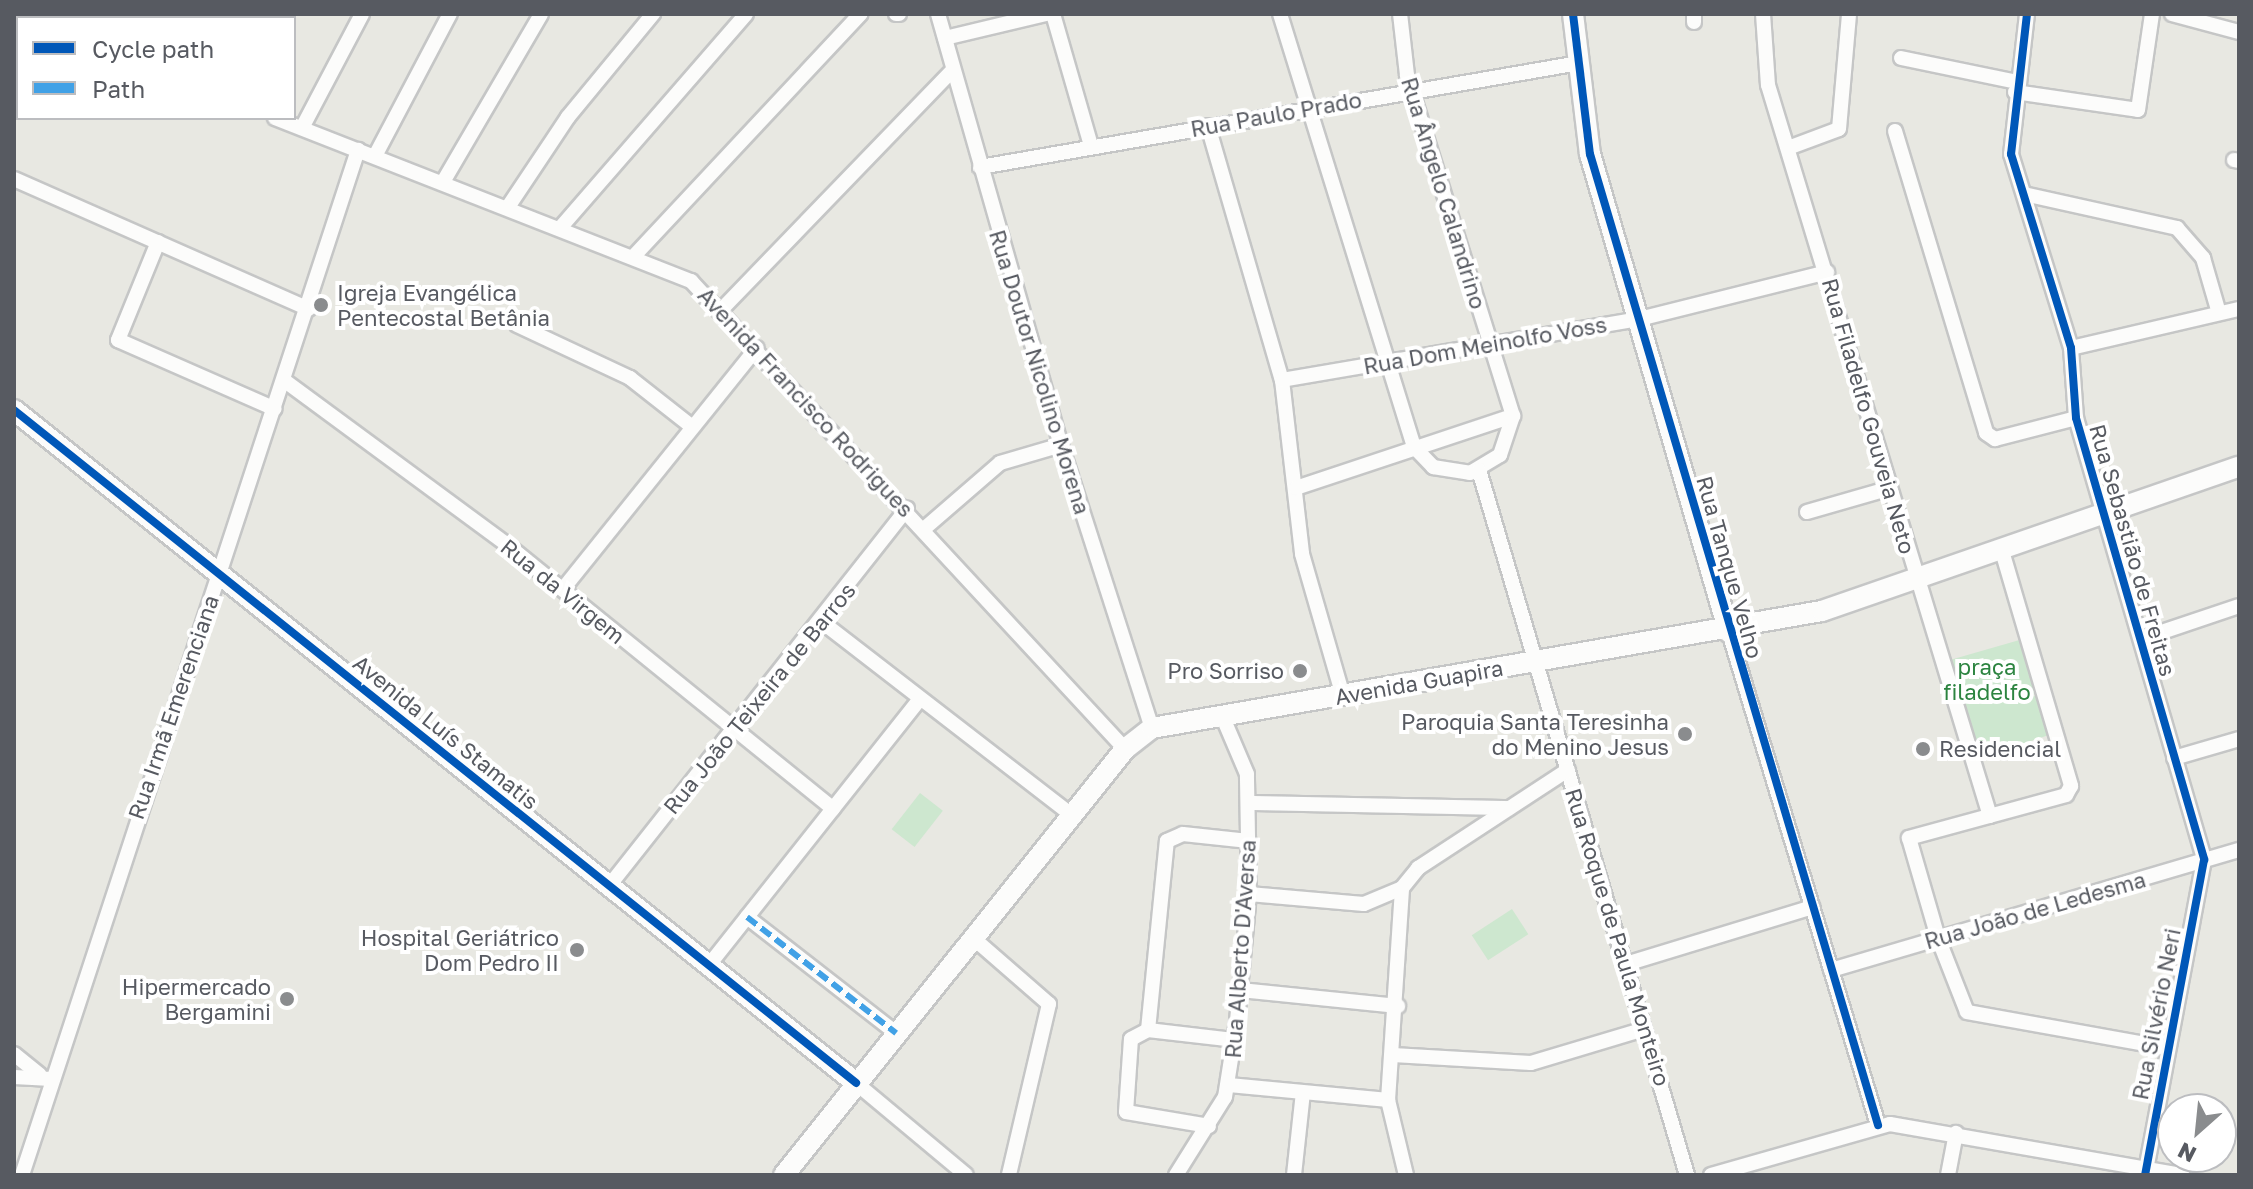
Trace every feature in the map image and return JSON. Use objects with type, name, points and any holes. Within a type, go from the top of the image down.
[{"type":"main road","name":"Rua Tanque Velho","points":[[1573,14],[1573,64],[1590,154],[1729,632]]},
{"type":"main road","name":"Avenida Luís Stamatis","points":[[14,410],[856,1083]]},
{"type":"main road","name":"Avenida Guapira","points":[[784,1175],[1125,749],[1152,728],[1221,713],[1343,696],[1729,632],[1917,583],[2239,467]]},
{"type":"street","points":[[302,128],[362,14]]},
{"type":"street","points":[[375,156],[450,14]]},
{"type":"street","points":[[443,182],[541,14]]},
{"type":"street","points":[[508,207],[568,117],[653,14]]},
{"type":"street","points":[[561,227],[746,14]]},
{"type":"street","points":[[633,257],[860,14]]},
{"type":"street","name":"Rua Doutor Nicolino Morena","points":[[938,14],[1061,445],[1152,728]]},
{"type":"street","points":[[945,38],[1046,14]]},
{"type":"street","points":[[1053,14],[1091,146]]},
{"type":"street","points":[[1280,14],[1383,362],[1414,447],[1442,471],[1479,470],[1505,448],[1513,416]]},
{"type":"street","name":"Rua Ângelo Calandrino","points":[[1400,14],[1413,91],[1513,416]]},
{"type":"street","name":"Rua Filadelfo Gouveia Neto","points":[[1763,14],[1768,85],[1990,816]]},
{"type":"street","points":[[1788,148],[1839,129],[1849,14]]},
{"type":"street","name":"Rua Sebastião de Freitas","points":[[2027,14],[2009,140],[2071,348],[2076,418],[2204,860]]},
{"type":"street","points":[[1901,58],[2016,87],[2138,110],[2152,14]]},
{"type":"street","points":[[2172,14],[2239,32]]},
{"type":"street","name":"Rua Paulo Prado","points":[[980,167],[1573,64]]},
{"type":"street","points":[[721,310],[953,70]]},
{"type":"street","name":"Avenida Francisco Rodrigues","points":[[280,120],[561,227],[691,281],[925,528],[1125,749]]},
{"type":"street","points":[[1208,126],[1282,380],[1302,554],[1343,696]]},
{"type":"street","points":[[1895,131],[1986,433],[1995,439],[2076,418]]},
{"type":"street","name":"Rua Irmã Emerenciana","points":[[22,1175],[45,1077],[285,381],[358,150]]},
{"type":"street","points":[[14,179],[309,309]]},
{"type":"street","points":[[2024,194],[2177,228],[2203,258],[2219,313]]},
{"type":"street","points":[[158,242],[118,340],[275,409]]},
{"type":"street","name":"Rua Dom Meinolfo Voss","points":[[1282,380],[1639,319],[1827,272]]},
{"type":"street","points":[[2071,348],[2239,309]]},
{"type":"street","points":[[517,325],[630,378],[690,425]]},
{"type":"street","points":[[563,589],[690,425],[757,348]]},
{"type":"street","name":"Rua da Virgem","points":[[285,381],[563,589],[733,731],[833,809]]},
{"type":"street","points":[[1296,488],[1513,416]]},
{"type":"street","points":[[925,528],[1000,463],[1061,445]]},
{"type":"street","name":"Rua Roque de Paula Monteiro","points":[[1479,470],[1687,1175]]},
{"type":"street","points":[[1807,512],[1890,488]]},
{"type":"street","name":"Rua João Teixeira de Barros","points":[[609,886],[822,622],[907,509]]},
{"type":"street","points":[[2002,551],[2071,786],[2066,795],[1907,840],[1938,938],[1967,1012],[2167,1048]]},
{"type":"street","points":[[2141,639],[2239,606]]},
{"type":"street","points":[[822,622],[1072,815]]},
{"type":"street","name":"Rua Tanque Velho","points":[[1729,632],[1878,1125]]},
{"type":"street","points":[[709,965],[920,699]]},
{"type":"street","name":"Rua Alberto D'Aversa","points":[[1176,1175],[1209,1126],[1229,1085],[1240,990],[1249,894],[1248,803],[1242,758],[1221,713]]},
{"type":"street","points":[[2174,758],[2239,739]]},
{"type":"street","points":[[1249,894],[1364,904],[1402,888],[1418,868],[1568,770]]},
{"type":"street","points":[[1248,803],[1509,808]]},
{"type":"street","points":[[1148,1030],[1167,841],[1183,834],[1249,841]]},
{"type":"street","name":"Rua João de Ledesma","points":[[1831,970],[2239,850]]},
{"type":"street","name":"Rua Silvério Neri","points":[[2146,1172],[2204,860]]},
{"type":"street","points":[[1402,888],[1398,1006],[1388,1100],[1406,1175]]},
{"type":"street","points":[[1626,964],[1813,907]]},
{"type":"street","points":[[747,917],[896,1033]]},
{"type":"street","points":[[972,937],[1048,998],[1009,1175]]},
{"type":"street","points":[[1240,990],[1398,1006]]},
{"type":"street","points":[[1393,1055],[1531,1063],[1644,1029]]},
{"type":"street","points":[[1209,1126],[1126,1112],[1131,1039],[1148,1030],[1235,1040]]},
{"type":"street","points":[[14,1054],[45,1077]]},
{"type":"street","points":[[14,1077],[45,1077]]},
{"type":"street","name":"Avenida Luís Stamatis","points":[[856,1083],[966,1175]]},
{"type":"street","points":[[1229,1085],[1388,1100]]},
{"type":"street","points":[[1294,1175],[1303,1092]]},
{"type":"street","points":[[1711,1175],[1878,1125],[1956,1133],[2146,1172],[2183,1175]]},
{"type":"street","points":[[1948,1175],[1956,1133]]},
{"type":"green space","name":"praça filadelfo","points":[[2023,639],[2038,693],[2008,703],[2038,695],[2052,734],[1979,758],[1950,660]]},
{"type":"green space","points":[[920,793],[943,811],[915,847],[892,829]]},
{"type":"green space","points":[[1512,909],[1528,934],[1488,960],[1472,935]]},
{"type":"marked path","points":[[747,917],[896,1033]]},
{"type":"cycle path","points":[[1573,14],[1590,154],[1878,1125]]},
{"type":"cycle path","points":[[2027,14],[2011,154],[2071,348],[2076,418],[2204,860],[2145,1175]]},
{"type":"cycle path","points":[[14,410],[856,1083]]},
{"type":"place","name":"Igreja Evangélica Pentecostal Betânia","points":[[321,305]]},
{"type":"place","name":"Pro Sorriso","points":[[1300,671]]},
{"type":"place","name":"Paroquia Santa Teresinha do Menino Jesus","points":[[1685,734]]},
{"type":"place","name":"Residencial","points":[[1923,749]]},
{"type":"place","name":"Hospital Geriátrico Dom Pedro II","points":[[577,950]]},
{"type":"place","name":"Hipermercado Bergamini","points":[[287,999]]}]
